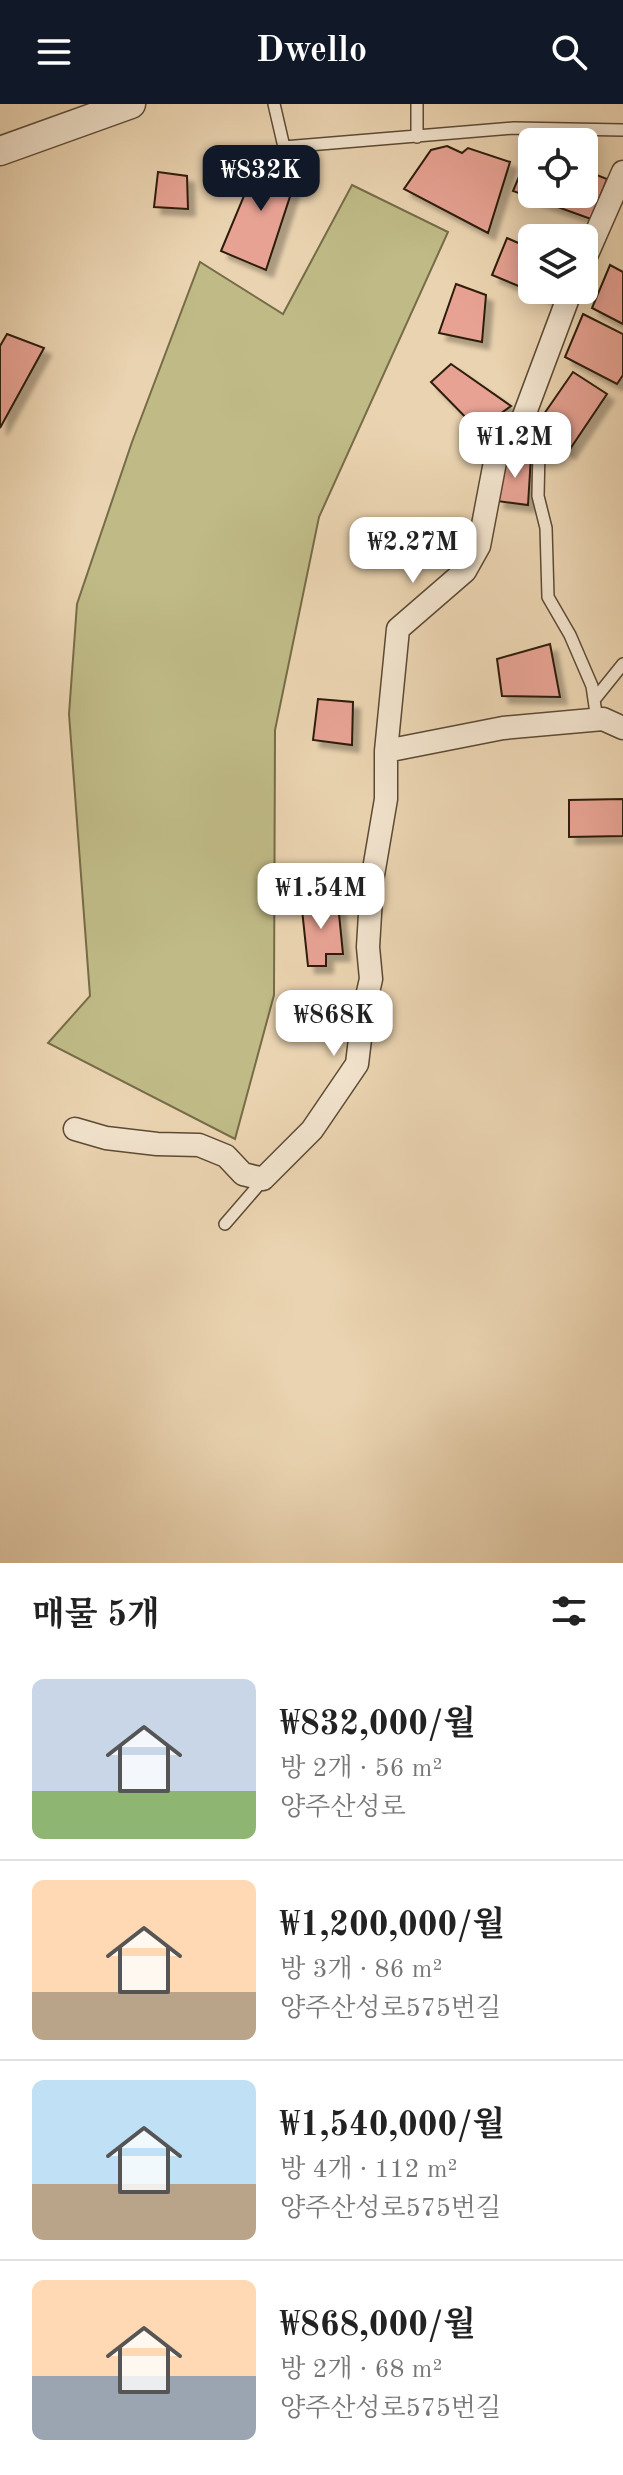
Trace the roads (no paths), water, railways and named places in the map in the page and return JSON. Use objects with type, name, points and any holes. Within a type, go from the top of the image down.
[{"type":"street","points":[[0,151],[131,104]]},
{"type":"street","points":[[598,229],[623,172]]},
{"type":"street","points":[[75,1129],[106,1138],[199,1145],[226,1156],[243,1174],[263,1179],[312,1130],[357,1064],[371,979],[369,934],[372,881],[386,799],[386,751],[398,629],[465,571],[479,546],[498,446],[522,421],[566,304]]},
{"type":"street","points":[[386,751],[595,710],[603,719],[623,728]]},
{"type":"lane","points":[[274,104],[284,147],[514,128],[623,130]]},
{"type":"lane","points":[[417,104],[417,137]]},
{"type":"lane","points":[[522,421],[539,450],[538,496],[546,528],[548,597],[570,635],[592,686],[595,710]]},
{"type":"lane","points":[[595,710],[623,664]]},
{"type":"lane","points":[[225,1224],[263,1179]]}]
